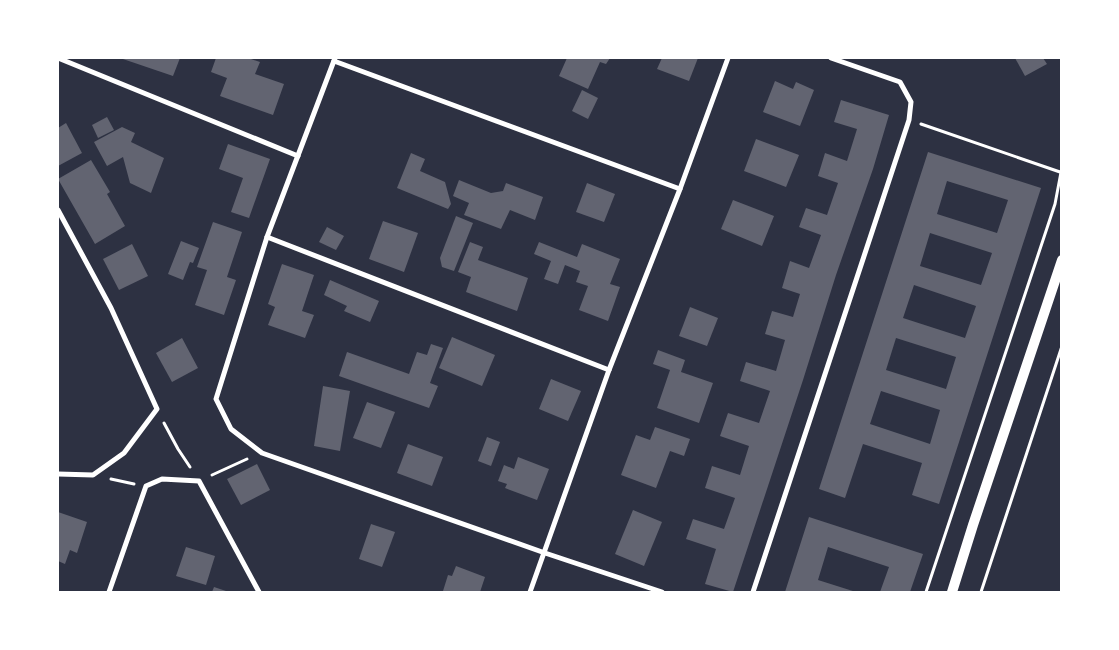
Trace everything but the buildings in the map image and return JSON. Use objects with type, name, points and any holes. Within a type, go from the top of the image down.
[{"type":"main road","points":[[952,592],[1062,260]]},
{"type":"street","points":[[58,58],[72,60],[298,156]]},
{"type":"street","points":[[530,592],[609,370],[680,189],[728,58]]},
{"type":"street","points":[[753,592],[909,120],[911,102],[900,82],[831,58]]},
{"type":"street","points":[[662,592],[545,553],[262,453],[230,429],[216,399],[267,238],[335,59],[680,189]]},
{"type":"street","points":[[58,210],[111,308],[157,409],[124,453],[93,475],[58,474]]},
{"type":"street","points":[[267,238],[609,370]]},
{"type":"street","points":[[109,592],[146,486],[162,479],[199,481],[259,592]]},
{"type":"path","points":[[909,120],[1060,172]]},
{"type":"path","points":[[926,592],[1055,204],[1062,167]]},
{"type":"path","points":[[980,592],[1062,346]]},
{"type":"path","points":[[157,409],[178,449],[199,481],[262,453]]},
{"type":"path","points":[[93,475],[146,486]]}]
